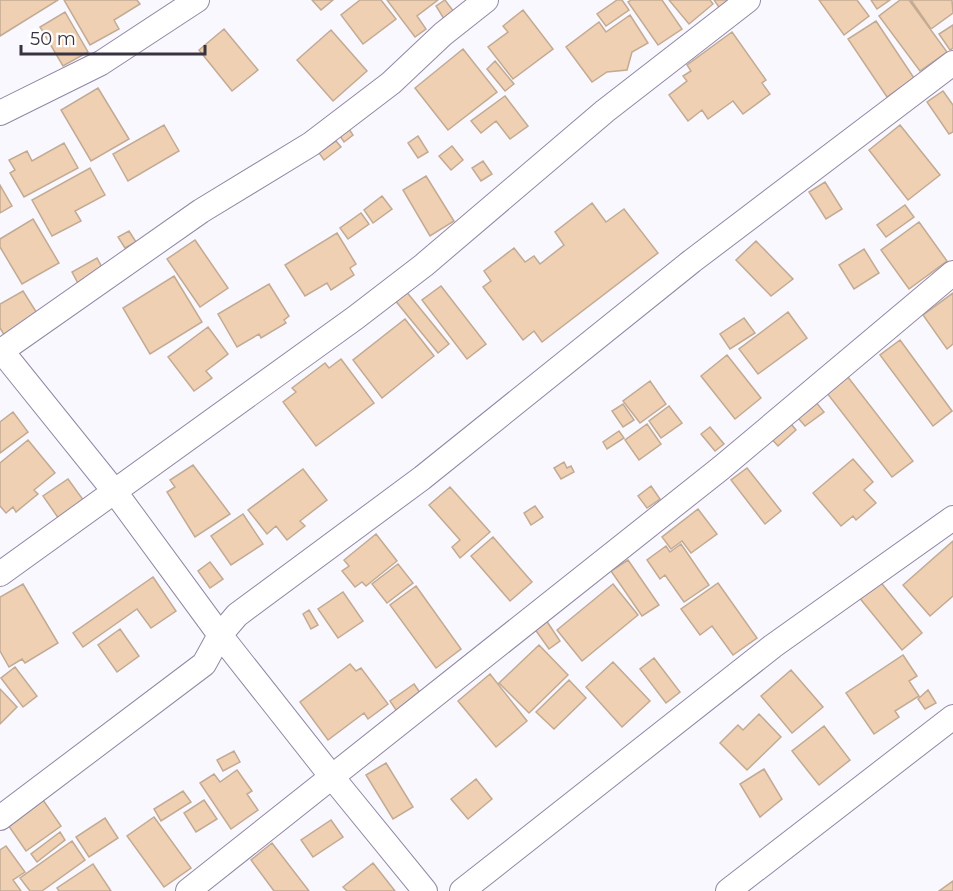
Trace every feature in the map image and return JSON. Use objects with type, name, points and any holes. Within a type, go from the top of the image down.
[{"type":"street","points":[[0,113],[101,63],[197,0]]},
{"type":"street","points":[[425,891],[220,635],[115,492],[1,350],[201,211],[311,144],[391,83],[443,34],[486,0]]},
{"type":"street","points":[[0,574],[424,265],[580,135],[605,111],[748,0]]},
{"type":"street","points":[[0,818],[204,664],[220,635],[237,615],[422,478],[692,261],[953,63]]},
{"type":"street","points":[[188,891],[721,468],[953,273]]},
{"type":"street","points":[[462,891],[773,646],[953,518]]},
{"type":"street","points":[[728,891],[953,717]]},
{"type":"building","points":[[0,0],[58,0],[0,36]]},
{"type":"building","points":[[64,0],[137,0],[140,4],[114,20],[119,29],[90,45]]},
{"type":"building","points":[[312,0],[333,0],[321,10]]},
{"type":"building","points":[[360,0],[381,0],[396,19],[363,44],[341,15]]},
{"type":"building","points":[[387,0],[438,0],[417,16],[426,29],[415,37]]},
{"type":"building","points":[[445,0],[454,12],[444,19],[436,6]]},
{"type":"building","points":[[617,0],[622,0],[629,10],[606,26],[597,14]]},
{"type":"building","points":[[631,0],[662,0],[682,29],[658,45],[628,2]]},
{"type":"building","points":[[669,0],[710,0],[713,4],[689,24]]},
{"type":"building","points":[[714,0],[734,0],[721,10]]},
{"type":"building","points":[[819,0],[857,0],[869,16],[844,35]]},
{"type":"building","points":[[871,0],[890,0],[877,9]]},
{"type":"building","points":[[900,0],[909,0],[947,52],[920,71],[879,16]]},
{"type":"building","points":[[911,0],[952,0],[953,13],[931,29]]},
{"type":"building","points":[[523,10],[553,49],[513,79],[488,47],[508,32],[503,26]]},
{"type":"building","points":[[65,12],[88,52],[63,66],[40,27]]},
{"type":"building","points":[[630,15],[648,43],[632,52],[627,70],[607,72],[592,82],[566,47],[599,22],[606,32]]},
{"type":"building","points":[[876,21],[914,78],[887,97],[848,39]]},
{"type":"building","points":[[953,25],[953,48],[950,50],[939,34]]},
{"type":"building","points":[[224,29],[258,70],[232,91],[199,50]]},
{"type":"building","points":[[331,30],[367,71],[333,101],[297,60]]},
{"type":"building","points":[[732,32],[766,80],[762,83],[770,94],[743,114],[733,101],[708,119],[702,110],[688,121],[669,95],[687,81],[683,76],[691,71],[687,65]]},
{"type":"building","points":[[463,49],[497,92],[448,130],[415,88]]},
{"type":"building","points":[[495,61],[514,84],[505,91],[487,69]]},
{"type":"building","points":[[98,88],[129,139],[91,161],[61,110]]},
{"type":"building","points":[[943,91],[953,105],[953,132],[949,134],[927,102]]},
{"type":"building","points":[[505,96],[528,126],[510,139],[496,121],[481,133],[471,121]]},
{"type":"building","points":[[164,125],[179,151],[128,181],[113,154]]},
{"type":"building","points":[[900,125],[940,175],[908,200],[869,150]]},
{"type":"building","points":[[347,126],[353,135],[344,142],[338,133]]},
{"type":"building","points":[[418,136],[428,152],[418,158],[408,143]]},
{"type":"building","points":[[336,141],[341,147],[324,160],[319,153]]},
{"type":"building","points":[[64,143],[78,168],[24,197],[10,173],[15,170],[9,160],[27,151],[32,161]]},
{"type":"building","points":[[452,146],[463,160],[451,170],[439,156]]},
{"type":"building","points":[[483,161],[492,174],[481,181],[472,168]]},
{"type":"building","points":[[90,168],[105,195],[75,211],[81,221],[52,236],[32,200]]},
{"type":"building","points":[[426,176],[454,221],[430,236],[403,190]]},
{"type":"building","points":[[825,182],[842,209],[826,219],[809,192]]},
{"type":"building","points":[[0,185],[12,206],[0,213]]},
{"type":"building","points":[[382,196],[392,209],[373,223],[364,210]]},
{"type":"building","points":[[592,203],[606,222],[624,209],[658,253],[542,342],[534,331],[523,340],[483,287],[491,281],[484,271],[514,248],[525,262],[534,256],[540,264],[564,245],[555,232]]},
{"type":"building","points":[[905,205],[914,217],[886,237],[877,225]]},
{"type":"building","points":[[361,213],[369,224],[348,239],[340,228]]},
{"type":"building","points":[[33,219],[59,263],[22,284],[0,247],[0,239]]},
{"type":"building","points":[[919,222],[947,261],[909,289],[881,250]]},
{"type":"building","points":[[129,231],[136,242],[125,248],[118,237]]},
{"type":"building","points":[[337,233],[356,264],[350,268],[354,275],[331,290],[327,283],[305,296],[285,265]]},
{"type":"building","points":[[195,240],[228,288],[200,307],[167,259]]},
{"type":"building","points":[[756,241],[793,279],[771,296],[736,260]]},
{"type":"building","points":[[864,249],[879,273],[854,289],[839,265]]},
{"type":"building","points":[[97,258],[105,273],[80,287],[72,272]]},
{"type":"building","points":[[174,276],[202,322],[150,354],[123,308]]},
{"type":"building","points":[[269,284],[289,316],[284,320],[286,323],[261,338],[259,334],[237,347],[218,314]]},
{"type":"building","points":[[441,286],[486,344],[467,359],[422,300]]},
{"type":"building","points":[[405,290],[449,344],[438,353],[394,299]]},
{"type":"building","points":[[23,291],[40,318],[6,338],[0,328],[0,304]]},
{"type":"building","points":[[953,293],[953,344],[947,349],[923,315]]},
{"type":"building","points":[[788,312],[807,338],[758,374],[739,349]]},
{"type":"building","points":[[744,318],[755,333],[730,349],[720,334]]},
{"type":"building","points":[[405,319],[434,356],[382,398],[353,360]]},
{"type":"building","points":[[208,327],[228,354],[206,371],[212,378],[194,391],[168,357]]},
{"type":"building","points":[[900,340],[952,411],[933,426],[880,355]]},
{"type":"building","points":[[727,355],[761,398],[735,419],[701,376]]},
{"type":"building","points":[[341,359],[374,403],[316,446],[283,402],[296,392],[292,388],[325,363],[329,368]]},
{"type":"building","points":[[844,372],[913,461],[892,477],[823,388]]},
{"type":"building","points":[[650,381],[666,404],[640,423],[623,401]]},
{"type":"building","points":[[811,396],[824,412],[805,426],[792,411]]},
{"type":"building","points":[[623,404],[634,420],[623,427],[612,411]]},
{"type":"building","points":[[669,406],[682,423],[661,438],[649,421]]},
{"type":"building","points":[[13,412],[28,432],[0,453],[0,422]]},
{"type":"building","points":[[787,419],[796,430],[778,446],[768,435]]},
{"type":"building","points":[[647,424],[661,444],[639,460],[625,440]]},
{"type":"building","points":[[710,427],[724,444],[715,451],[701,434]]},
{"type":"building","points":[[619,431],[624,438],[607,449],[603,442]]},
{"type":"building","points":[[28,440],[55,473],[34,490],[38,494],[16,512],[13,507],[6,513],[0,506],[0,463]]},
{"type":"building","points":[[853,459],[873,482],[864,490],[876,503],[856,520],[853,516],[841,526],[813,493]]},
{"type":"building","points":[[564,462],[567,468],[571,466],[574,472],[561,479],[554,468]]},
{"type":"building","points":[[193,465],[230,514],[195,537],[167,492],[175,487],[170,480]]},
{"type":"building","points":[[747,468],[781,511],[765,524],[731,480]]},
{"type":"building","points":[[303,469],[327,500],[300,521],[305,526],[287,540],[276,526],[267,534],[248,510]]},
{"type":"building","points":[[68,479],[84,501],[59,519],[43,496]]},
{"type":"building","points":[[651,486],[660,499],[647,508],[638,496]]},
{"type":"building","points":[[450,487],[490,532],[460,558],[452,547],[460,540],[429,505]]},
{"type":"building","points":[[535,506],[543,517],[531,525],[524,513]]},
{"type":"building","points":[[698,509],[717,534],[691,553],[682,541],[671,549],[662,537]]},
{"type":"building","points":[[243,514],[263,544],[231,565],[211,536]]},
{"type":"building","points":[[376,534],[397,561],[366,586],[362,582],[355,587],[342,571],[349,566],[344,560]]},
{"type":"building","points":[[493,537],[532,582],[510,601],[471,556]]},
{"type":"building","points":[[953,541],[953,596],[930,616],[903,585]]},
{"type":"building","points":[[681,544],[709,585],[684,602],[665,575],[660,579],[647,560],[666,546],[670,552]]},
{"type":"building","points":[[628,560],[659,605],[642,616],[611,571]]},
{"type":"building","points":[[210,562],[223,579],[210,588],[198,571]]},
{"type":"building","points":[[398,564],[413,583],[387,603],[372,584]]},
{"type":"building","points":[[153,577],[176,611],[151,628],[137,609],[83,647],[73,633]]},
{"type":"building","points":[[878,579],[922,633],[902,650],[858,596]]},
{"type":"building","points":[[718,583],[757,638],[733,655],[712,626],[700,635],[681,609]]},
{"type":"building","points":[[23,584],[58,643],[25,663],[22,659],[9,667],[0,651],[0,597]]},
{"type":"building","points":[[613,584],[638,615],[582,661],[557,630]]},
{"type":"building","points":[[416,586],[461,649],[436,668],[390,605]]},
{"type":"building","points":[[343,592],[363,621],[338,638],[318,609]]},
{"type":"building","points":[[309,610],[318,625],[311,629],[303,614]]},
{"type":"building","points":[[546,620],[560,641],[549,649],[534,628]]},
{"type":"building","points":[[120,629],[139,656],[117,672],[98,645]]},
{"type":"building","points":[[539,645],[568,675],[529,713],[499,683]]},
{"type":"building","points":[[903,655],[917,676],[909,681],[919,696],[895,711],[899,717],[874,734],[846,693]]},
{"type":"building","points":[[654,658],[680,692],[666,703],[640,669]]},
{"type":"building","points":[[613,662],[650,701],[622,727],[586,687]]},
{"type":"building","points":[[350,664],[356,671],[361,668],[388,704],[368,719],[364,713],[328,740],[300,702]]},
{"type":"building","points":[[15,667],[37,696],[23,707],[1,678]]},
{"type":"building","points":[[791,670],[823,707],[792,733],[761,696]]},
{"type":"building","points":[[490,674],[527,721],[496,747],[458,701]]},
{"type":"building","points":[[569,680],[586,698],[554,729],[536,712]]},
{"type":"building","points":[[414,684],[423,697],[398,713],[390,701]]},
{"type":"building","points":[[0,689],[17,707],[0,724]]},
{"type":"building","points":[[928,690],[936,703],[925,709],[918,699]]},
{"type":"building","points":[[759,714],[781,737],[747,770],[720,743],[738,725],[743,730]]},
{"type":"building","points":[[824,726],[850,760],[819,785],[792,751]]},
{"type":"building","points":[[234,751],[240,762],[223,771],[217,760]]},
{"type":"building","points":[[386,763],[413,807],[393,819],[366,775]]},
{"type":"building","points":[[764,769],[782,799],[760,817],[740,784]]},
{"type":"building","points":[[237,770],[252,791],[247,794],[258,810],[231,829],[200,783],[214,774],[220,782]]},
{"type":"building","points":[[476,779],[492,799],[468,819],[451,799]]},
{"type":"building","points":[[183,791],[191,802],[161,821],[154,809]]},
{"type":"building","points":[[43,800],[61,826],[26,851],[8,825]]},
{"type":"building","points":[[204,800],[217,819],[196,832],[184,813]]},
{"type":"building","points":[[154,817],[191,868],[164,887],[127,836]]},
{"type":"building","points":[[105,818],[118,838],[89,857],[76,837]]},
{"type":"building","points":[[331,820],[343,837],[313,857],[301,840]]},
{"type":"building","points":[[60,832],[65,840],[37,862],[31,854]]},
{"type":"building","points":[[72,841],[85,860],[42,891],[30,891],[20,878]]},
{"type":"building","points":[[272,843],[309,891],[274,891],[251,860]]},
{"type":"building","points":[[6,846],[25,872],[13,880],[21,891],[0,891],[0,850]]},
{"type":"building","points":[[373,863],[395,891],[347,891],[343,887]]},
{"type":"building","points":[[93,864],[111,891],[59,891],[57,888]]},
{"type":"building","points":[[953,881],[953,891],[939,891]]}]
